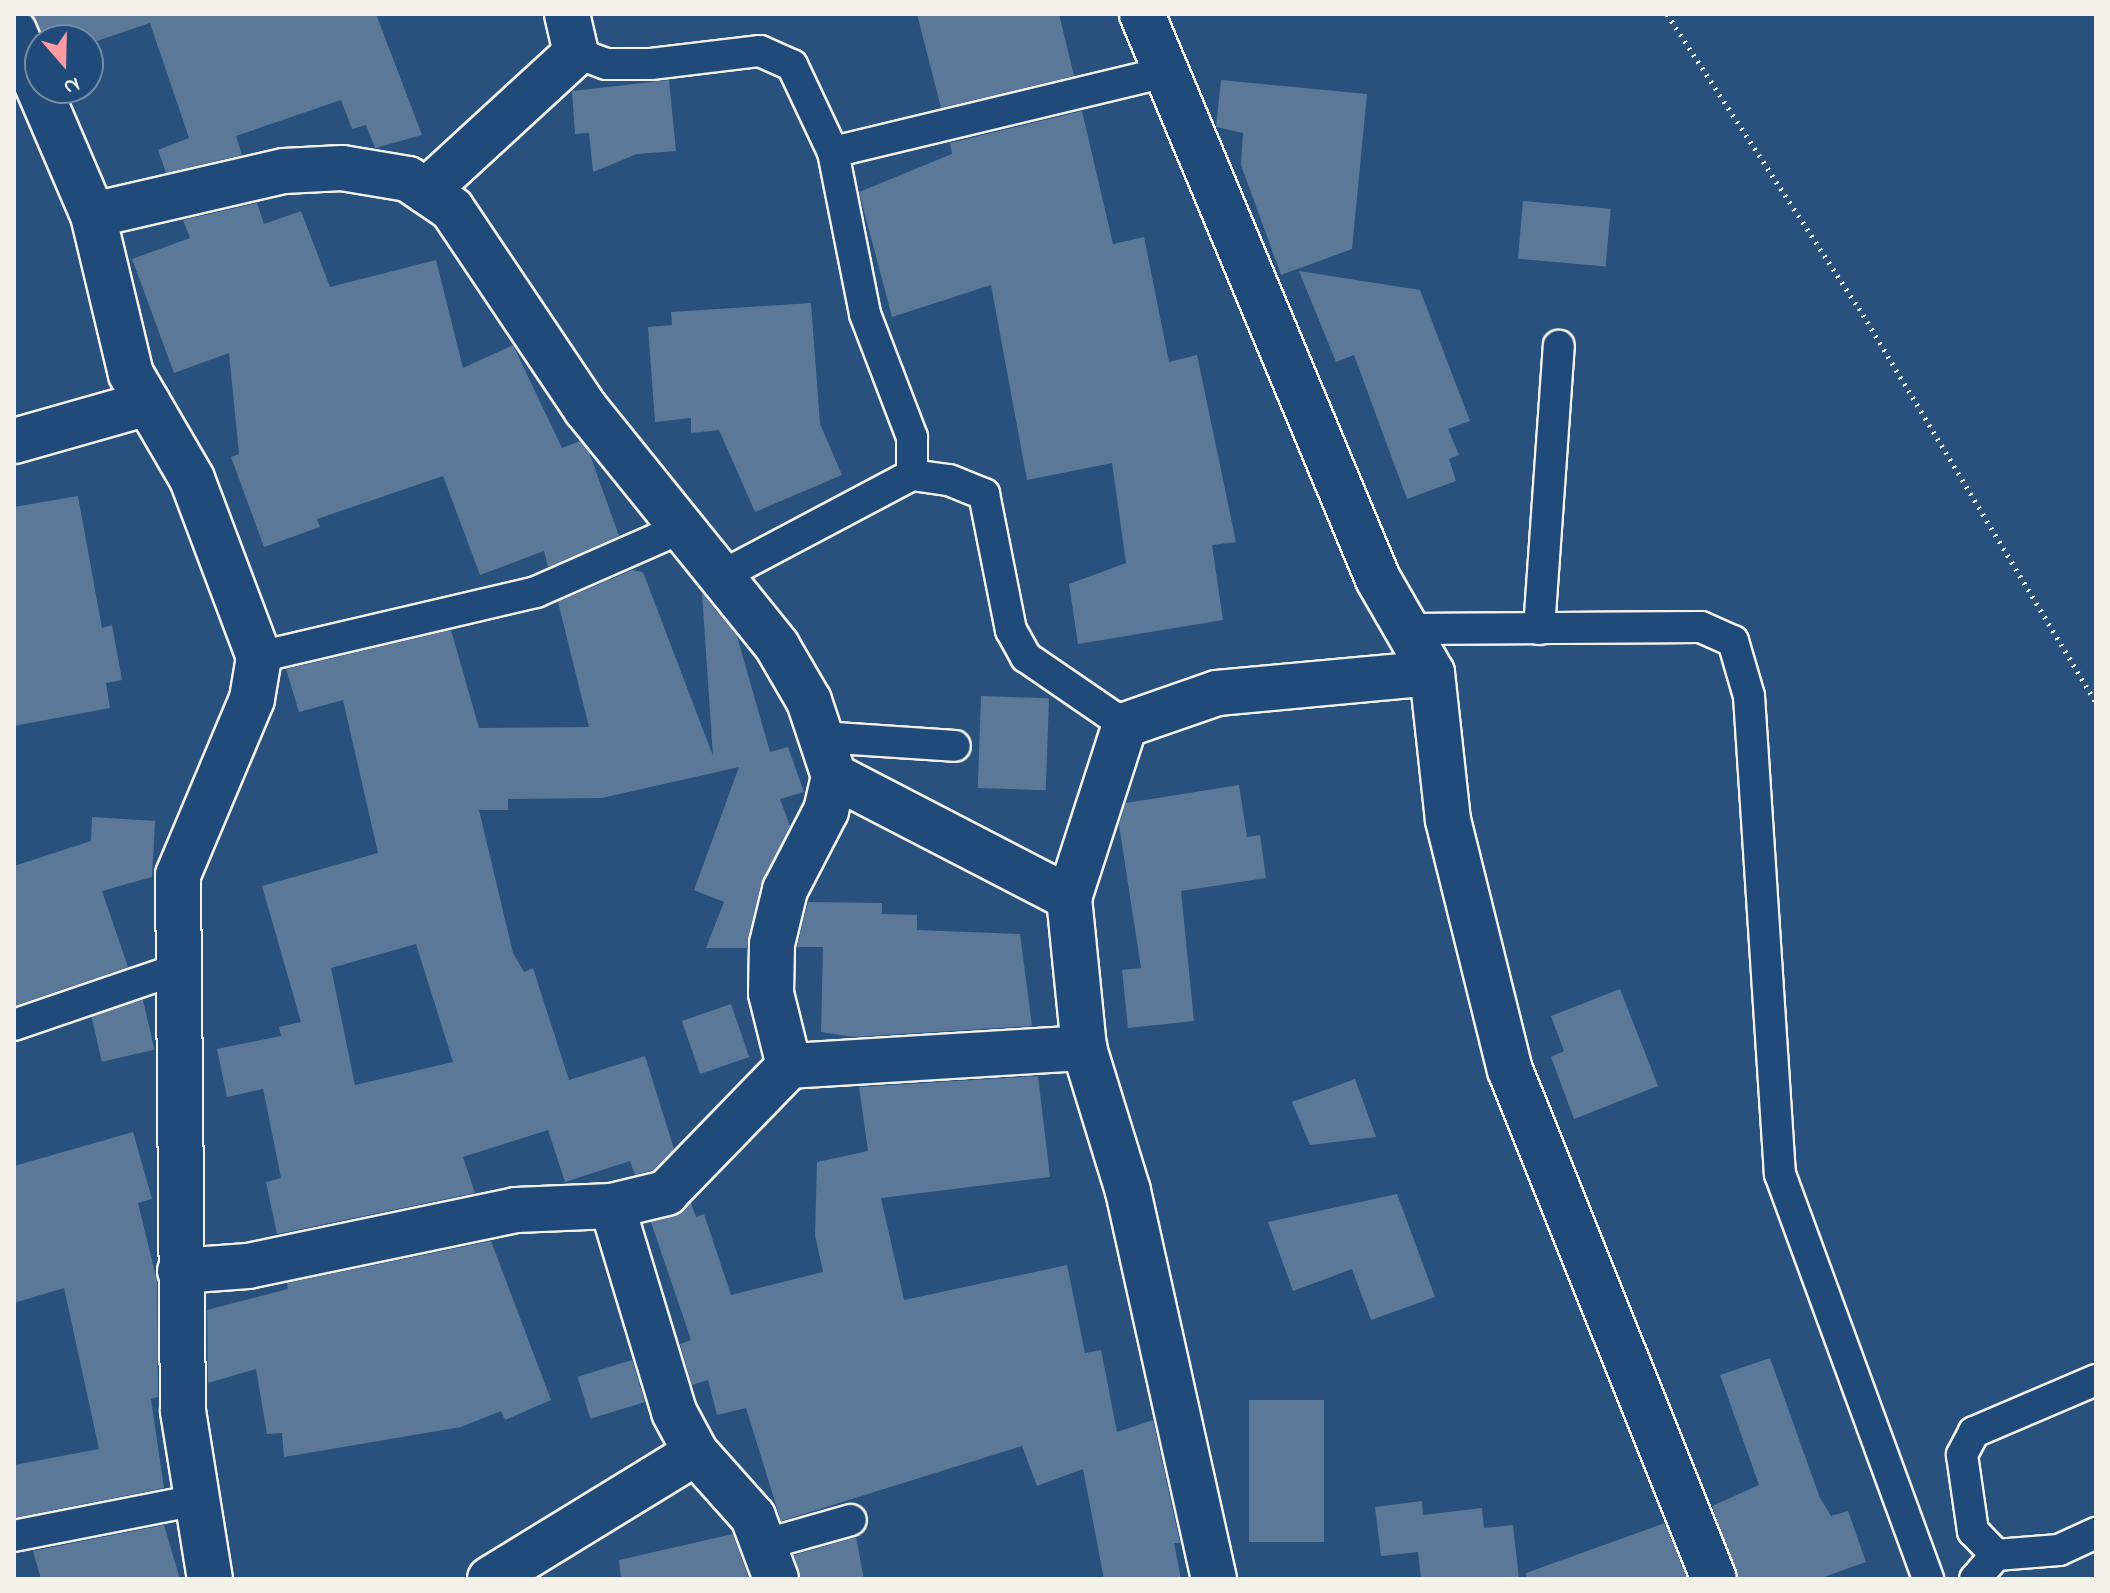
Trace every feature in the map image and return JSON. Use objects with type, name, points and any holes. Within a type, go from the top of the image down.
[{"type":"street","points":[[1142,14],[1171,71],[1378,579],[1432,673],[1448,820],[1510,1070],[1714,1579]]},
{"type":"street","points":[[14,31],[93,215],[131,374],[192,479],[259,657],[252,699],[178,875],[180,1271],[193,1501],[210,1579]]},
{"type":"street","points":[[426,191],[572,34]]},
{"type":"street","points":[[93,215],[284,171],[342,168],[408,179],[452,209],[677,530],[723,575],[777,646],[827,757],[826,811],[785,890],[772,944],[771,993],[789,1066]]},
{"type":"street","points":[[14,441],[148,403]]},
{"type":"street","points":[[1214,1579],[1128,1191],[1084,1048],[1069,898],[1125,725],[1217,693],[1432,673]]},
{"type":"street","points":[[827,757],[1069,898]]},
{"type":"street","points":[[180,1271],[248,1266],[516,1210],[612,1206],[666,1193],[789,1066],[1084,1048]]},
{"type":"street","points":[[612,1206],[674,1412],[696,1453],[753,1517],[771,1561]]},
{"type":"street","points":[[490,1579],[696,1453]]},
{"type":"lane","points":[[572,34],[636,64],[760,51],[792,65],[833,152],[865,314],[912,437],[912,475]]},
{"type":"lane","points":[[833,152],[1171,71]]},
{"type":"lane","points":[[1539,629],[1559,346]]},
{"type":"lane","points":[[723,575],[912,475],[984,494],[1011,630],[1026,657],[1125,725]]},
{"type":"lane","points":[[259,657],[536,592],[677,530]]},
{"type":"lane","points":[[1407,629],[1701,627],[1733,641],[1749,696],[1780,1174],[1928,1579]]},
{"type":"lane","points":[[827,757],[955,746]]},
{"type":"lane","points":[[14,1025],[178,969]]},
{"type":"lane","points":[[1996,1555],[1973,1531],[1964,1494],[1962,1455],[1974,1432],[2096,1380]]},
{"type":"lane","points":[[14,1536],[193,1501]]},
{"type":"lane","points":[[771,1561],[851,1520]]},
{"type":"lane","points":[[1975,1579],[1996,1555],[2059,1550],[2096,1533]]},
{"type":"path","points":[[1667,14],[1859,308],[2096,702]]},
{"type":"building","points":[[31,14],[376,14],[422,135],[375,148],[366,125],[352,129],[341,100],[236,136],[242,155],[166,173],[158,150],[189,138],[150,23],[104,39],[104,24],[36,24]]},
{"type":"building","points":[[917,14],[1059,14],[1074,76],[941,108]]},
{"type":"building","points":[[669,80],[676,151],[637,154],[593,172],[589,133],[575,134],[572,91]]},
{"type":"building","points":[[1221,80],[1367,94],[1352,249],[1281,275],[1241,165],[1243,133],[1216,127]]},
{"type":"building","points":[[1082,111],[1113,244],[1144,237],[1169,362],[1197,355],[1236,542],[1212,545],[1223,620],[1078,644],[1069,584],[1126,563],[1112,463],[1027,480],[991,285],[892,317],[859,192],[952,154],[950,143]]},
{"type":"building","points":[[1523,201],[1611,209],[1606,266],[1518,259]]},
{"type":"building","points":[[257,203],[264,224],[301,211],[330,287],[436,260],[463,368],[513,345],[562,448],[580,441],[589,452],[619,536],[548,567],[544,551],[480,575],[443,476],[317,519],[320,527],[264,547],[231,457],[239,454],[229,353],[174,373],[132,259],[190,238],[183,220]]},
{"type":"building","points":[[1299,271],[1420,290],[1470,421],[1448,429],[1459,455],[1449,459],[1456,481],[1407,499],[1354,355],[1336,362]]},
{"type":"building","points":[[811,303],[820,424],[842,475],[755,512],[719,430],[691,433],[691,418],[655,422],[648,327],[672,325],[671,312]]},
{"type":"building","points":[[78,496],[102,628],[112,625],[122,680],[106,683],[110,708],[14,726],[14,507]]},
{"type":"building","points":[[632,570],[643,572],[713,756],[702,593],[737,636],[770,752],[788,747],[804,792],[780,799],[790,826],[761,884],[747,948],[706,948],[724,902],[694,890],[739,767],[602,798],[508,799],[508,810],[479,810],[513,953],[524,972],[533,968],[569,1080],[645,1056],[674,1149],[653,1170],[635,1175],[630,1161],[565,1182],[548,1130],[463,1157],[475,1193],[277,1234],[266,1182],[281,1178],[263,1089],[227,1097],[217,1049],[281,1036],[279,1027],[301,1022],[262,886],[378,853],[343,700],[299,712],[286,669],[451,630],[479,728],[589,727],[558,602]],"holes":[[[416,944],[453,1062],[355,1085],[331,968]]]},
{"type":"building","points":[[981,696],[1049,698],[1046,790],[978,788]]},
{"type":"building","points":[[1239,785],[1247,837],[1260,835],[1266,878],[1181,891],[1194,1021],[1128,1028],[1122,970],[1141,968],[1119,825],[1126,803]]},
{"type":"building","points":[[92,817],[155,821],[152,877],[102,891],[128,967],[14,1006],[14,866],[91,841]]},
{"type":"building","points":[[808,902],[882,903],[882,914],[917,915],[917,930],[1020,934],[1032,1026],[853,1037],[821,1032],[823,947],[797,947]]},
{"type":"building","points":[[1620,989],[1658,1086],[1574,1119],[1551,1057],[1564,1051],[1551,1016]]},
{"type":"building","points":[[143,1000],[154,1050],[102,1062],[90,1012]]},
{"type":"building","points":[[731,1004],[749,1057],[700,1074],[682,1021]]},
{"type":"building","points":[[1038,1076],[1050,1177],[881,1198],[904,1300],[1067,1265],[1085,1353],[1101,1350],[1117,1432],[1153,1420],[1180,1543],[1174,1543],[1181,1579],[1104,1579],[1083,1469],[1037,1486],[1022,1446],[781,1521],[746,1408],[717,1415],[708,1380],[692,1385],[680,1344],[691,1340],[651,1222],[691,1203],[696,1217],[704,1214],[731,1295],[823,1272],[815,1235],[817,1162],[868,1151],[859,1087]]},
{"type":"building","points":[[1355,1079],[1376,1137],[1310,1145],[1292,1102]]},
{"type":"building","points":[[133,1132],[152,1199],[138,1203],[157,1281],[158,1397],[151,1399],[164,1488],[14,1518],[14,1465],[99,1449],[64,1288],[14,1303],[14,1166]]},
{"type":"building","points":[[1397,1194],[1435,1297],[1371,1320],[1352,1269],[1293,1291],[1268,1222]]},
{"type":"building","points":[[491,1241],[551,1400],[505,1420],[501,1411],[461,1427],[284,1457],[282,1433],[267,1434],[256,1369],[208,1383],[207,1310],[288,1289],[287,1283]]},
{"type":"building","points":[[1770,1358],[1820,1498],[1831,1516],[1848,1511],[1866,1562],[1818,1579],[1738,1579],[1712,1506],[1759,1485],[1720,1375]]},
{"type":"building","points":[[632,1360],[645,1402],[590,1419],[577,1377]]},
{"type":"building","points":[[1249,1400],[1324,1400],[1324,1542],[1249,1542]]},
{"type":"building","points":[[1422,1501],[1423,1515],[1482,1508],[1484,1528],[1513,1525],[1519,1579],[1421,1579],[1418,1552],[1381,1556],[1375,1507]]},
{"type":"building","points":[[1665,1523],[1687,1579],[1527,1579],[1526,1573]]},
{"type":"building","points":[[164,1525],[180,1579],[41,1579],[33,1551]]},
{"type":"building","points":[[733,1534],[749,1579],[621,1579],[619,1560]]},
{"type":"building","points":[[856,1537],[864,1579],[800,1579],[794,1555]]}]
